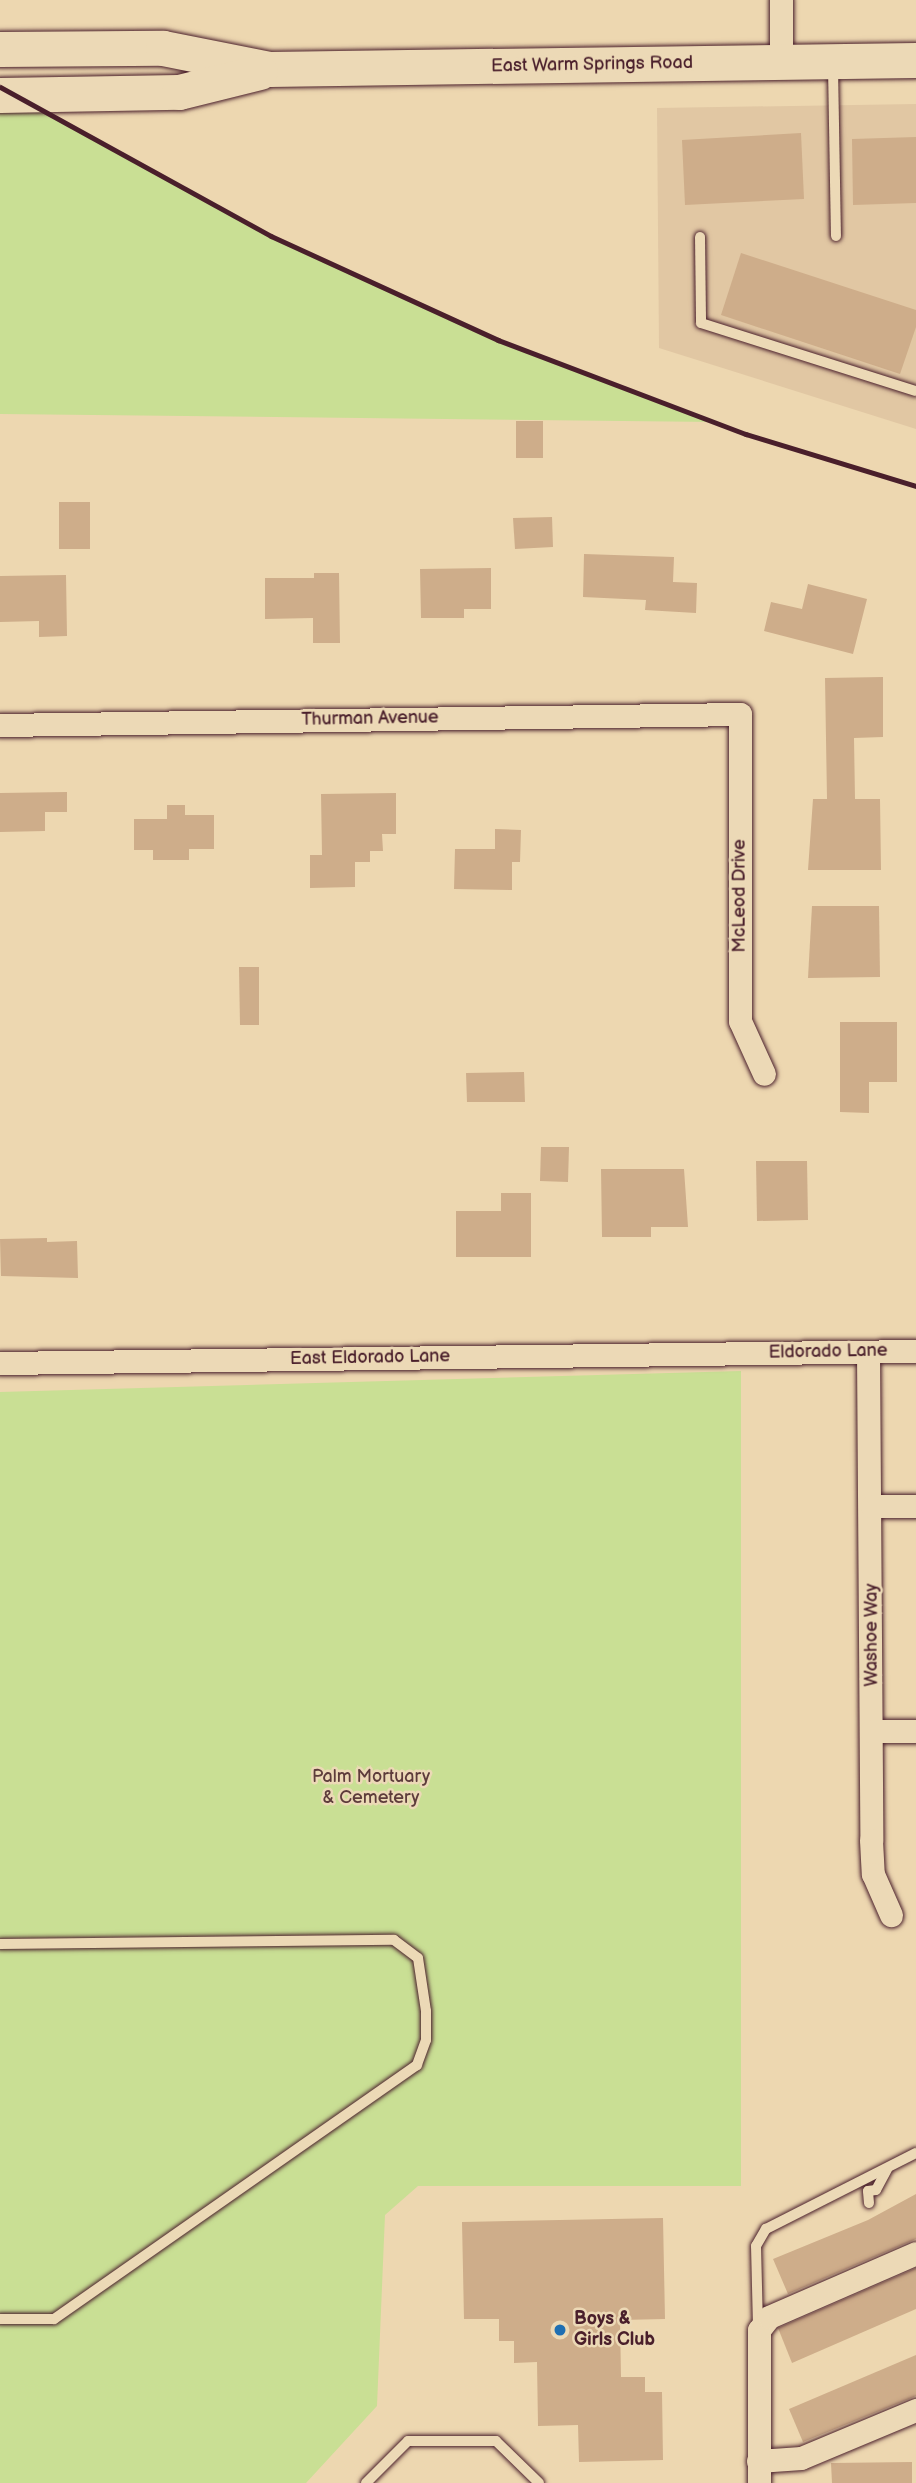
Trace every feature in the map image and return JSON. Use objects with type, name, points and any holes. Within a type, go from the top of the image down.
[{"type":"main road","name":"East Warm Springs Road","points":[[0,49],[163,48],[269,69],[916,60]]},
{"type":"main road","name":"East Warm Springs Road","points":[[0,95],[179,92],[269,69]]},
{"type":"street","points":[[781,0],[781,63]]},
{"type":"street","name":"Thurman Avenue","points":[[0,724],[740,714]]},
{"type":"street","name":"McLeod Drive","points":[[740,714],[740,1021],[764,1074]]},
{"type":"street","name":"Eldorado Lane","points":[[741,1353],[916,1351]]},
{"type":"street","name":"Washoe Way","points":[[868,1352],[872,1506],[873,1874],[891,1915]]},
{"type":"street","name":"East Eldorado Lane","points":[[0,1363],[741,1353]]},
{"type":"street","points":[[872,1506],[916,1506]]},
{"type":"street","points":[[872,1731],[916,1731]]},
{"type":"street","points":[[916,2253],[769,2318],[759,2330],[759,2472],[801,2458],[916,2410]]},
{"type":"lane","points":[[833,61],[836,236]]},
{"type":"lane","points":[[700,237],[701,323],[916,391]]},
{"type":"lane","points":[[0,1944],[394,1940],[418,1958],[426,2040],[417,2065],[54,2319],[0,2319]]},
{"type":"lane","points":[[759,2330],[754,2308],[759,2238],[781,2218],[866,2185],[887,2169],[916,2153]]},
{"type":"lane","points":[[866,2185],[869,2203]]},
{"type":"lane","points":[[366,2483],[408,2441],[496,2441],[539,2483]]},
{"type":"shaded area","points":[[916,104],[916,429],[659,348],[657,108]]},
{"type":"green space","points":[[0,94],[14,95],[271,236],[498,340],[715,422],[0,414]]},
{"type":"green space","name":"Palm Mortuary & Cemetery","points":[[741,1371],[741,2186],[418,2186],[385,2215],[377,2406],[306,2483],[0,2483],[0,1392]]},
{"type":"building","points":[[801,133],[804,199],[685,205],[682,140]]},
{"type":"building","points":[[916,137],[916,203],[853,205],[852,139]]},
{"type":"building","points":[[741,253],[916,310],[916,327],[900,374],[721,315]]},
{"type":"building","points":[[516,421],[543,421],[543,458],[516,458]]},
{"type":"building","points":[[59,502],[90,502],[90,549],[59,549]]},
{"type":"building","points":[[552,517],[553,547],[515,549],[513,518]]},
{"type":"building","points":[[584,554],[674,557],[673,582],[697,583],[696,613],[645,610],[646,600],[583,597]]},
{"type":"building","points":[[491,568],[491,609],[464,609],[464,618],[421,618],[420,569]]},
{"type":"building","points":[[314,573],[339,573],[340,643],[313,643],[313,618],[265,619],[265,578],[314,578]]},
{"type":"building","points":[[66,575],[67,636],[39,637],[39,621],[0,622],[0,576]]},
{"type":"building","points":[[808,584],[867,599],[853,654],[764,631],[771,602],[802,609]]},
{"type":"building","points":[[883,677],[883,737],[854,738],[855,799],[880,799],[881,870],[808,870],[813,799],[827,799],[825,678]]},
{"type":"building","points":[[67,792],[67,812],[45,812],[45,831],[0,832],[0,793]]},
{"type":"building","points":[[396,793],[396,834],[382,834],[383,851],[370,851],[370,862],[355,862],[355,887],[310,888],[310,855],[322,855],[321,794]]},
{"type":"building","points":[[167,805],[185,805],[185,815],[214,815],[214,849],[189,849],[189,860],[153,860],[153,850],[134,850],[134,819],[167,819]]},
{"type":"building","points":[[495,829],[521,830],[520,862],[512,862],[512,890],[454,889],[455,849],[495,849]]},
{"type":"building","points":[[812,906],[879,906],[880,977],[808,978]]},
{"type":"building","points":[[239,967],[259,967],[259,1025],[240,1025]]},
{"type":"building","points":[[840,1022],[897,1022],[897,1082],[869,1082],[869,1113],[840,1112]]},
{"type":"building","points":[[524,1072],[525,1102],[467,1102],[466,1073]]},
{"type":"building","points":[[541,1147],[569,1147],[568,1182],[540,1181]]},
{"type":"building","points":[[756,1161],[807,1161],[808,1220],[757,1221]]},
{"type":"building","points":[[601,1169],[684,1169],[688,1227],[651,1227],[651,1237],[602,1237]]},
{"type":"building","points":[[501,1193],[531,1193],[531,1257],[456,1257],[456,1211],[501,1211]]},
{"type":"building","points":[[47,1238],[47,1242],[77,1241],[78,1278],[1,1276],[0,1239]]},
{"type":"building","points":[[916,2194],[916,2239],[788,2294],[773,2259],[868,2220]]},
{"type":"building","name":"Boys & Girls Club","points":[[663,2218],[665,2319],[620,2320],[621,2377],[645,2377],[645,2392],[662,2392],[663,2460],[579,2462],[578,2425],[538,2426],[537,2362],[514,2363],[514,2341],[499,2341],[499,2319],[464,2319],[462,2222]]},
{"type":"building","points":[[916,2268],[916,2309],[792,2363],[778,2328]]},
{"type":"building","points":[[916,2355],[916,2396],[803,2442],[789,2409]]},
{"type":"building","points":[[912,2462],[912,2483],[832,2483],[831,2463]]},
{"type":"railway","points":[[0,87],[271,236],[498,340],[746,434],[916,486]]},
{"type":"place","name":"Boys & Girls Club","points":[[560,2330]]}]
